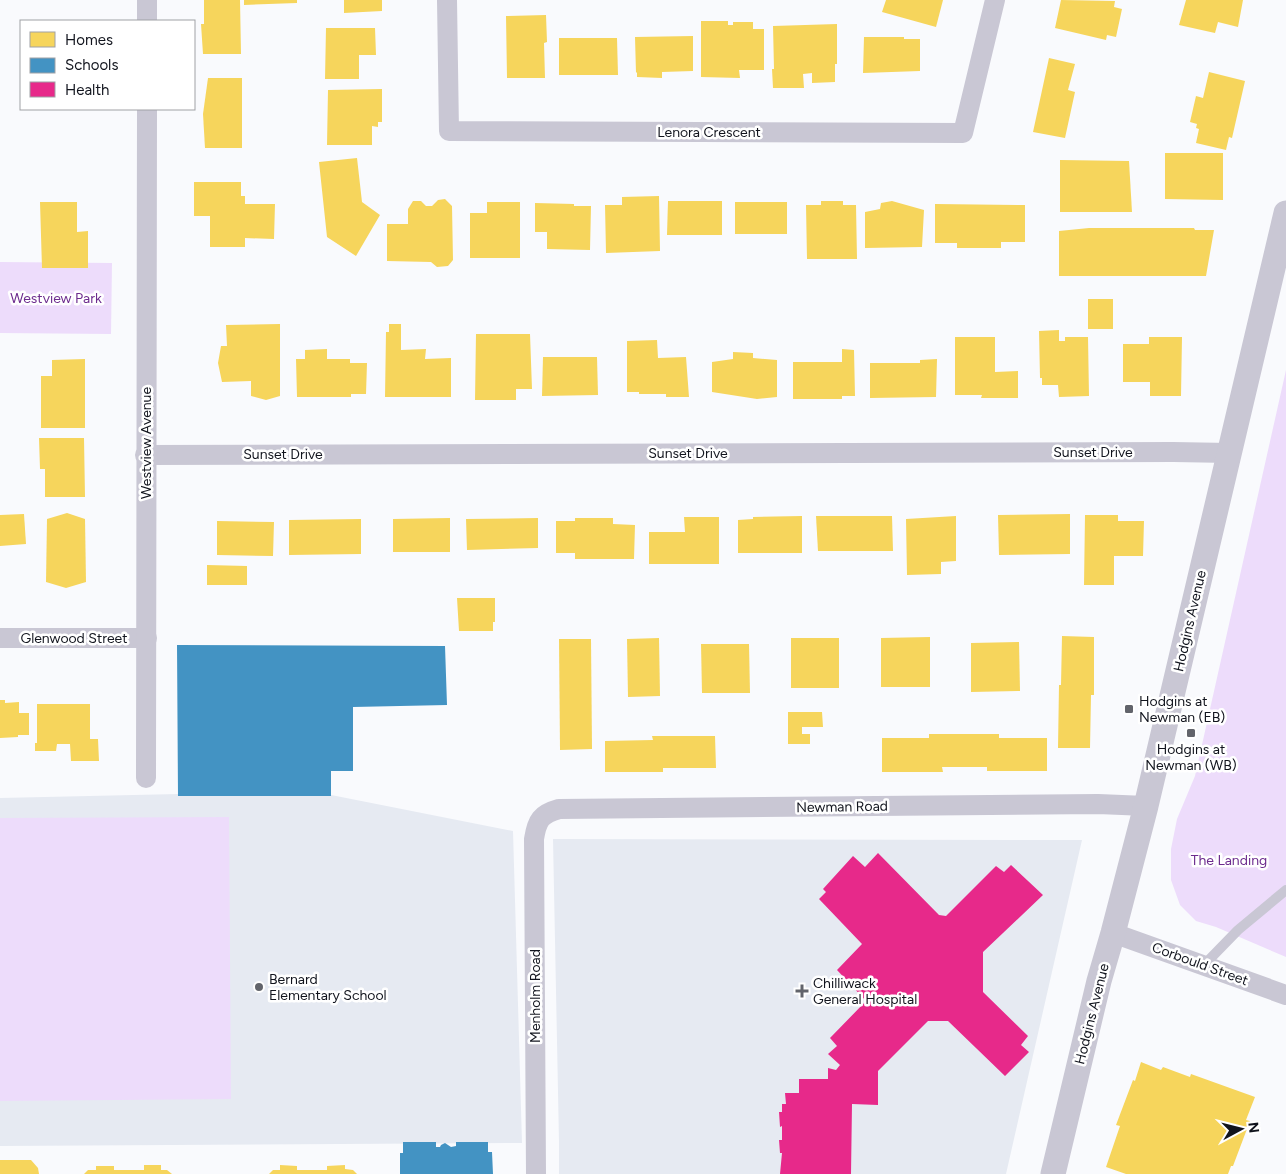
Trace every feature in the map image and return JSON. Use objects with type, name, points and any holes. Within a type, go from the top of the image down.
[{"type":"street","points":[[147,20],[148,0]]},
{"type":"street","name":"Lenora Crescent","points":[[447,0],[449,131],[963,134],[995,0]]},
{"type":"street","name":"Westview Avenue","points":[[146,778],[147,110]]},
{"type":"street","name":"Hodgins Avenue","points":[[1053,1174],[1099,980],[1146,806],[1286,213]]},
{"type":"street","name":"Sunset Drive","points":[[145,455],[1230,453]]},
{"type":"street","name":"Glenwood Street","points":[[0,638],[147,638]]},
{"type":"street","name":"Newman Road","points":[[540,819],[548,812],[559,809],[1098,804],[1146,806]]},
{"type":"street","name":"Menholm Road","points":[[536,1174],[534,838],[540,819]]},
{"type":"street","name":"Corbould Street","points":[[1113,933],[1286,995]]},
{"type":"lane","points":[[1204,966],[1238,930],[1286,890]]},
{"type":"shaded area","name":"Bernard Elementary School","points":[[311,791],[513,831],[522,1143],[0,1146],[0,798]]},
{"type":"shaded area","name":"Chilliwack General Hospital","points":[[553,839],[1082,840],[1006,1174],[559,1174]]},
{"type":"green space","name":"Westview Park","points":[[0,262],[112,263],[111,334],[0,333]]},
{"type":"green space","name":"The Landing","points":[[1286,370],[1286,957],[1216,927],[1196,921],[1180,905],[1171,880],[1171,849],[1177,819],[1195,776]]},
{"type":"green space","points":[[229,817],[231,1099],[0,1101],[0,818]]},
{"type":"building: Homes","points":[[204,0],[240,0],[241,54],[203,54],[201,24],[204,24]]},
{"type":"building: Homes","points":[[244,0],[297,0],[297,3],[244,5]]},
{"type":"building: Homes","points":[[344,0],[382,0],[382,11],[344,13]]},
{"type":"building: Homes","points":[[886,0],[943,0],[936,27],[882,12]]},
{"type":"building: Homes","points":[[1061,0],[1115,1],[1114,7],[1122,9],[1116,37],[1107,35],[1106,40],[1055,28]]},
{"type":"building: Homes","points":[[1186,0],[1243,0],[1238,27],[1218,22],[1215,33],[1179,25]]},
{"type":"building: Homes","points":[[546,15],[547,42],[544,43],[545,78],[507,78],[506,16]]},
{"type":"building: Homes","points":[[701,21],[728,21],[728,25],[733,25],[733,22],[753,22],[753,29],[764,29],[764,70],[739,70],[740,78],[701,77]]},
{"type":"building: Homes","points":[[837,24],[835,82],[812,83],[812,73],[803,74],[804,88],[773,88],[773,26]]},
{"type":"building: Homes","points":[[326,28],[375,28],[376,55],[359,55],[359,79],[325,79]]},
{"type":"building: Homes","points":[[693,36],[693,71],[662,72],[662,78],[637,77],[635,37]]},
{"type":"building: Homes","points":[[864,37],[920,39],[920,71],[863,73]]},
{"type":"building: Homes","points":[[559,38],[617,38],[618,75],[559,75]]},
{"type":"building: Homes","points":[[1049,58],[1075,64],[1068,90],[1075,92],[1065,138],[1033,132]]},
{"type":"building: Homes","points":[[1209,72],[1245,81],[1232,138],[1229,137],[1226,150],[1196,143],[1199,129],[1196,128],[1197,124],[1190,122],[1196,96],[1203,98]]},
{"type":"building: Homes","points":[[208,78],[242,78],[242,148],[205,148],[203,114]]},
{"type":"building: Homes","points":[[382,89],[382,122],[378,122],[378,127],[372,126],[372,145],[327,145],[328,90]]},
{"type":"building: Homes","points":[[1165,153],[1223,153],[1223,200],[1165,199]]},
{"type":"building: Homes","points":[[357,158],[362,202],[380,215],[356,256],[327,237],[319,162]]},
{"type":"building: Homes","points":[[1060,160],[1129,161],[1132,212],[1060,212]]},
{"type":"building: Homes","points":[[194,182],[241,182],[241,196],[245,196],[245,204],[275,204],[274,239],[245,238],[245,247],[210,247],[210,216],[194,216]]},
{"type":"building: Homes","points":[[659,196],[660,251],[606,253],[605,205],[622,205],[622,197]]},
{"type":"building: Homes","points":[[445,199],[452,206],[453,260],[448,266],[437,267],[431,262],[387,261],[387,224],[408,224],[408,209],[413,201],[421,201],[426,206],[432,206],[438,200]]},
{"type":"building: Homes","points":[[668,201],[722,201],[722,235],[667,235]]},
{"type":"building: Homes","points":[[821,201],[843,201],[843,205],[856,205],[857,259],[807,259],[806,205],[821,205]]},
{"type":"building: Homes","points":[[892,201],[924,210],[922,247],[865,248],[865,212],[880,209],[881,203]]},
{"type":"building: Homes","points":[[40,202],[77,202],[77,232],[88,231],[88,268],[42,268]]},
{"type":"building: Homes","points":[[487,202],[520,202],[520,258],[470,258],[470,213],[487,213]]},
{"type":"building: Homes","points":[[735,202],[787,202],[787,234],[735,234]]},
{"type":"building: Homes","points":[[535,203],[591,206],[590,250],[547,249],[547,232],[535,232]]},
{"type":"building: Homes","points":[[935,204],[1025,205],[1025,242],[1001,242],[1001,248],[957,248],[957,243],[935,243]]},
{"type":"building: Homes","points":[[1089,228],[1194,228],[1195,230],[1214,230],[1206,276],[1059,276],[1059,231]]},
{"type":"building: Homes","points":[[1088,299],[1113,299],[1113,329],[1088,329]]},
{"type":"building: Homes","points":[[280,324],[280,396],[266,400],[251,396],[251,381],[222,382],[218,363],[221,346],[227,346],[226,325]]},
{"type":"building: Homes","points":[[389,324],[401,324],[401,350],[426,349],[425,359],[451,358],[451,397],[385,397],[386,332],[389,332]]},
{"type":"building: Homes","points":[[1059,330],[1059,341],[1065,341],[1065,337],[1088,337],[1089,396],[1059,397],[1058,385],[1042,385],[1042,378],[1040,378],[1039,331]]},
{"type":"building: Homes","points":[[476,334],[530,334],[532,389],[516,389],[516,400],[475,400]]},
{"type":"building: Homes","points":[[955,337],[995,337],[995,372],[1018,371],[1018,398],[981,398],[982,395],[955,395]]},
{"type":"building: Homes","points":[[1149,337],[1182,337],[1181,396],[1150,396],[1150,382],[1123,382],[1123,344],[1149,344]]},
{"type":"building: Homes","points":[[657,340],[658,358],[686,357],[689,397],[666,397],[666,394],[627,392],[627,341]]},
{"type":"building: Homes","points":[[327,349],[327,359],[350,359],[350,363],[367,363],[366,394],[351,394],[351,397],[297,397],[296,359],[305,359],[305,350]]},
{"type":"building: Homes","points":[[842,349],[854,350],[855,396],[842,396],[842,399],[793,399],[793,362],[842,362]]},
{"type":"building: Homes","points":[[733,352],[753,353],[753,358],[777,360],[777,397],[757,399],[712,392],[712,362],[733,359]]},
{"type":"building: Homes","points":[[543,357],[597,357],[598,395],[542,396]]},
{"type":"building: Homes","points":[[85,359],[85,428],[41,428],[41,376],[52,376],[52,360]]},
{"type":"building: Homes","points":[[937,359],[936,397],[870,398],[870,363],[920,363],[920,360]]},
{"type":"building: Homes","points":[[39,438],[84,438],[85,497],[45,497],[45,469],[40,469]]},
{"type":"building: Homes","points":[[67,513],[85,519],[86,582],[66,588],[46,582],[47,519]]},
{"type":"building: Homes","points":[[24,514],[26,544],[0,546],[0,515]]},
{"type":"building: Homes","points":[[1070,514],[1070,554],[999,555],[998,515]]},
{"type":"building: Homes","points":[[1085,515],[1118,515],[1118,521],[1144,521],[1143,556],[1114,556],[1114,585],[1084,585]]},
{"type":"building: Homes","points":[[802,516],[802,553],[738,553],[738,520],[753,519],[753,517]]},
{"type":"building: Homes","points":[[816,516],[892,516],[893,551],[818,551]]},
{"type":"building: Homes","points":[[956,516],[956,561],[941,562],[941,574],[907,575],[906,519]]},
{"type":"building: Homes","points":[[684,517],[719,517],[719,564],[649,564],[649,532],[685,532]]},
{"type":"building: Homes","points":[[450,518],[450,552],[393,552],[393,519]]},
{"type":"building: Homes","points":[[538,518],[538,548],[467,550],[466,519]]},
{"type":"building: Homes","points":[[575,518],[613,518],[613,524],[635,525],[634,559],[575,559],[575,553],[556,553],[556,521],[575,521]]},
{"type":"building: Homes","points":[[361,519],[361,554],[289,555],[289,520]]},
{"type":"building: Homes","points":[[217,521],[274,522],[273,556],[217,555]]},
{"type":"building: Homes","points":[[207,565],[247,566],[247,585],[207,585]]},
{"type":"building: Homes","points":[[457,598],[495,598],[493,631],[459,631]]},
{"type":"building: Homes","points":[[1062,636],[1094,637],[1094,695],[1091,695],[1090,748],[1058,748]]},
{"type":"building: Homes","points":[[930,637],[930,687],[881,687],[881,638]]},
{"type":"building: Homes","points":[[659,638],[660,696],[628,697],[627,639]]},
{"type":"building: Homes","points":[[791,638],[839,638],[839,688],[791,688]]},
{"type":"building: Homes","points":[[559,639],[591,639],[592,749],[560,750]]},
{"type":"building: Homes","points":[[1019,642],[1020,691],[971,692],[971,643]]},
{"type":"building: Homes","points":[[701,644],[749,644],[750,693],[702,693]]},
{"type":"building: Homes","points":[[0,700],[5,700],[5,703],[19,702],[19,713],[29,713],[29,735],[0,738]]},
{"type":"building: Homes","points":[[37,704],[90,704],[90,739],[98,739],[99,761],[71,761],[70,744],[57,744],[56,751],[35,751],[35,743],[37,743]]},
{"type":"building: Homes","points":[[788,712],[822,712],[823,727],[802,727],[802,734],[810,734],[810,744],[788,744]]},
{"type":"building: Homes","points":[[929,734],[999,734],[999,738],[1047,738],[1047,771],[987,771],[987,767],[942,767],[943,772],[882,772],[882,738],[929,738]]},
{"type":"building: Homes","points":[[652,736],[715,736],[716,768],[663,768],[663,772],[605,772],[605,741],[653,740]]},
{"type":"building: Homes","points":[[1141,1062],[1161,1070],[1163,1067],[1190,1077],[1191,1074],[1255,1097],[1246,1120],[1250,1121],[1233,1166],[1231,1166],[1228,1174],[1126,1174],[1106,1167],[1120,1126],[1116,1125]]},
{"type":"building: Homes","points":[[0,1160],[31,1160],[38,1168],[39,1174],[0,1174]]},
{"type":"building: Homes","points":[[144,1165],[161,1165],[161,1170],[167,1170],[172,1174],[84,1174],[88,1170],[96,1170],[96,1166],[114,1166],[114,1170],[144,1170]]},
{"type":"building: Homes","points":[[280,1165],[297,1166],[297,1170],[327,1170],[327,1166],[345,1165],[345,1169],[353,1170],[357,1174],[269,1174],[273,1170],[280,1170]]},
{"type":"building: Schools","points":[[177,645],[445,646],[447,705],[353,707],[353,771],[331,771],[331,796],[178,796]]},
{"type":"building: Schools","points":[[403,1142],[436,1142],[436,1147],[440,1147],[445,1143],[451,1147],[456,1146],[456,1142],[488,1142],[488,1152],[492,1152],[493,1174],[400,1174],[400,1153],[403,1153]]},
{"type":"building: Health","points":[[878,853],[939,915],[946,916],[996,866],[1004,872],[1011,865],[1043,895],[983,952],[983,992],[1028,1036],[1021,1045],[1029,1052],[1005,1076],[948,1021],[928,1021],[878,1071],[878,1105],[852,1104],[851,1174],[780,1174],[782,1153],[780,1153],[779,1140],[782,1140],[782,1126],[780,1127],[779,1112],[782,1112],[782,1104],[786,1104],[785,1093],[799,1093],[799,1079],[828,1079],[828,1068],[836,1070],[840,1065],[828,1054],[837,1046],[830,1038],[866,1001],[837,970],[862,944],[819,899],[826,892],[823,889],[853,856],[865,867]]},
{"type":"place","name":"Hodgins at Newman (EB)","points":[[1129,709]]},
{"type":"place","name":"Hodgins at Newman (WB)","points":[[1191,733]]},
{"type":"place","name":"Bernard Elementary School","points":[[259,987]]},
{"type":"place","name":"Chilliwack General Hospital","points":[[802,991]]}]
